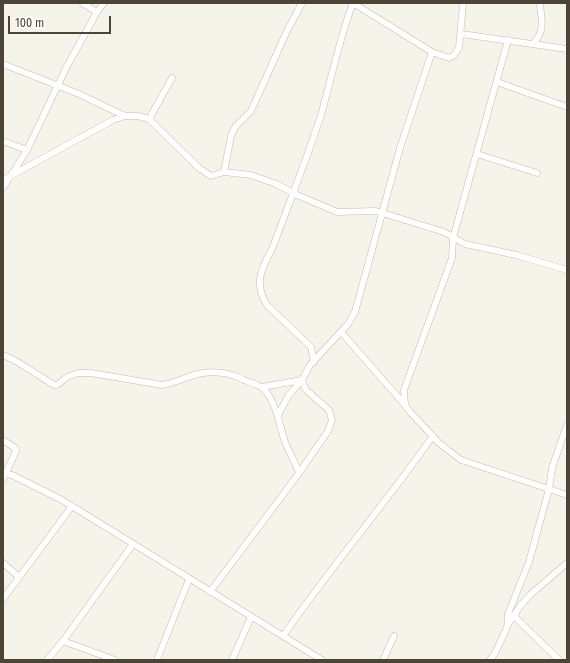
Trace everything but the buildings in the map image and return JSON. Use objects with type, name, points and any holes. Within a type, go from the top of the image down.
[{"type":"street","points":[[82,3],[97,12]]},
{"type":"street","points":[[3,188],[27,150],[57,86],[97,12],[104,3]]},
{"type":"street","points":[[224,172],[231,136],[235,127],[251,111],[287,31],[302,3]]},
{"type":"street","points":[[326,348],[312,347],[267,305],[263,299],[260,283],[264,265],[273,247],[320,116],[330,82],[337,49],[353,3],[432,52],[449,58],[454,55],[459,48],[463,3]]},
{"type":"street","points":[[533,44],[538,39],[541,31],[542,22],[540,3]]},
{"type":"street","points":[[461,34],[567,50]]},
{"type":"street","points":[[405,405],[404,390],[452,258],[453,238],[508,40]]},
{"type":"street","points":[[278,415],[289,395],[302,380],[314,362],[348,324],[357,306],[381,212],[400,148],[432,52]]},
{"type":"street","points":[[3,64],[79,94],[125,116]]},
{"type":"street","points":[[149,119],[172,78]]},
{"type":"street","points":[[497,82],[567,107]]},
{"type":"street","points":[[3,180],[113,120],[125,116],[138,116],[149,119],[199,168],[211,176],[224,172],[251,175],[276,184],[337,212],[381,212],[444,232],[465,244],[516,255],[567,270]]},
{"type":"street","points":[[3,141],[27,150]]},
{"type":"street","points":[[477,154],[537,173]]},
{"type":"street","points":[[341,332],[433,436],[461,460],[567,495]]},
{"type":"street","points":[[312,347],[314,362]]},
{"type":"street","points":[[3,355],[16,361],[54,385],[57,385],[67,377],[78,374],[102,374],[149,384],[162,385],[170,384],[202,373],[215,372],[238,376],[262,387],[272,400],[278,415],[280,428],[299,472]]},
{"type":"street","points":[[262,387],[302,380]]},
{"type":"street","points":[[210,592],[328,431],[332,420],[329,410],[306,390],[302,380]]},
{"type":"street","points":[[508,624],[508,614],[529,562],[549,489],[552,468],[567,425]]},
{"type":"street","points":[[283,636],[348,547],[395,489],[433,436]]},
{"type":"street","points":[[3,440],[15,448],[16,451],[4,475],[12,476],[72,506],[322,660]]},
{"type":"street","points":[[3,599],[72,506]]},
{"type":"street","points":[[47,660],[63,642],[133,544]]},
{"type":"street","points":[[3,563],[19,577]]},
{"type":"street","points":[[490,660],[502,641],[508,624],[518,610],[531,594],[567,563]]},
{"type":"street","points":[[157,660],[189,578]]},
{"type":"street","points":[[513,601],[518,610]]},
{"type":"street","points":[[514,616],[558,660]]},
{"type":"street","points":[[232,660],[251,617]]},
{"type":"street","points":[[384,660],[394,636]]},
{"type":"street","points":[[63,642],[115,660]]},
{"type":"street","points":[[307,660],[310,652]]}]
